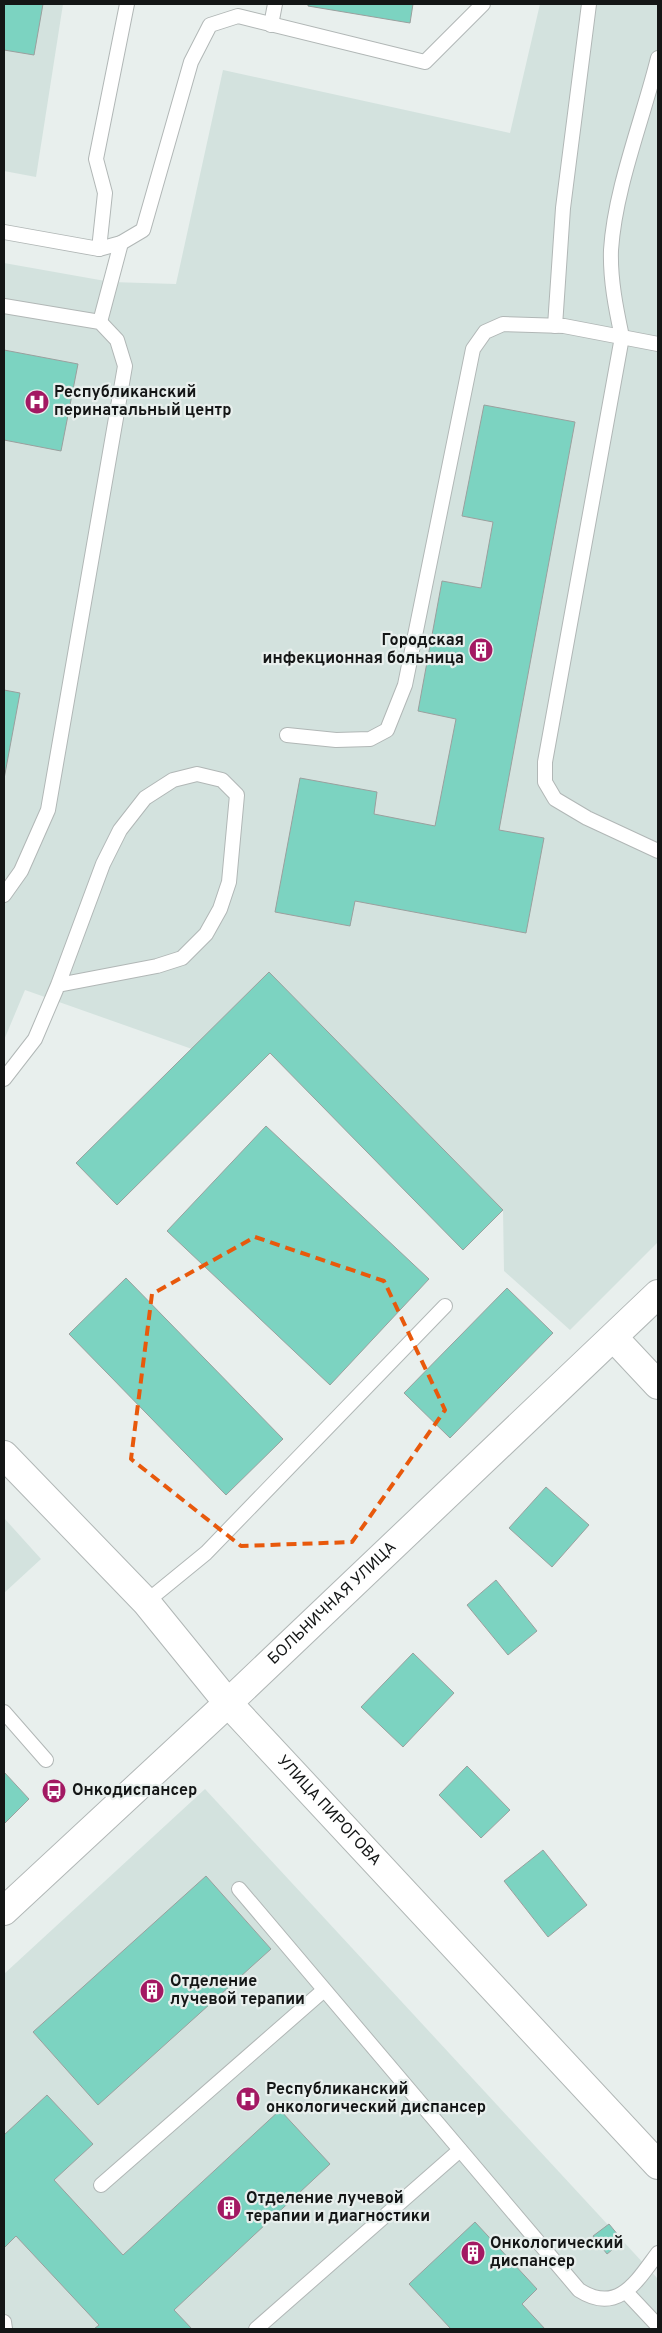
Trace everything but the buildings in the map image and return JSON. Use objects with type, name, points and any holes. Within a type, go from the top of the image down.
[{"type":"street","name":"БОЛЬНИЧНАЯ УЛИЦА","points":[[4,1911],[228,1703],[614,1338],[658,1294]]},
{"type":"street","points":[[614,1338],[658,1386]]},
{"type":"street","name":"УЛИЦА ПИРОГОВА","points":[[4,1455],[146,1602],[228,1703],[658,2165]]},
{"type":"lane","points":[[99,249],[105,193],[96,159],[127,4]]},
{"type":"lane","points":[[271,25],[275,4]]},
{"type":"lane","points":[[4,232],[99,249],[121,244],[144,230],[191,62],[210,25],[238,16],[425,62],[483,4]]},
{"type":"lane","points":[[555,326],[563,208],[589,4]]},
{"type":"lane","points":[[658,58],[616,210],[611,251],[616,307],[622,337],[545,762],[545,782],[555,799],[587,818],[658,851]]},
{"type":"lane","points":[[100,322],[121,244]]},
{"type":"lane","points":[[4,306],[100,322],[117,340],[125,366],[48,810],[21,871],[4,895]]},
{"type":"lane","points":[[287,735],[336,740],[370,739],[387,730],[405,685],[473,349],[485,332],[503,324],[555,326],[658,344]]},
{"type":"lane","points":[[4,1079],[35,1039],[58,985],[103,864],[120,830],[145,798],[173,780],[197,774],[222,780],[237,795],[229,882],[220,909],[206,934],[182,958],[174,961],[158,966],[58,985]]},
{"type":"lane","points":[[146,1602],[206,1553],[445,1306]]},
{"type":"lane","points":[[4,1712],[46,1760]]},
{"type":"lane","points":[[239,1889],[579,2290],[588,2296],[600,2298],[614,2298],[627,2293],[658,2253]]},
{"type":"lane","points":[[101,2185],[324,1990]]},
{"type":"lane","points":[[256,2329],[460,2150]]},
{"type":"lane","points":[[627,2293],[658,2326]]},
{"type":"lane","points":[[4,2322],[5,2329]]},
{"type":"highlighted area","points":[[255,1237],[384,1281],[445,1410],[352,1542],[241,1546],[131,1459],[152,1294]]},
{"type":"shaded area","points":[[4,4],[63,4],[36,177],[4,171]]},
{"type":"shaded area","points":[[540,4],[658,4],[658,1242],[570,1330],[504,1271],[503,1210],[269,972],[192,1049],[25,990],[4,1040],[4,263],[111,282],[176,284],[223,70],[510,133]]},
{"type":"shaded area","points":[[4,1518],[41,1559],[4,1593]]},
{"type":"shaded area","name":"Республиканский онкологический диспансер","points":[[205,1789],[658,2279],[658,2329],[4,2329],[4,1974]]},
{"type":"place","name":"Республиканский перинатальный центр","points":[[37,402]]},
{"type":"place","name":"Городская инфекционная больница","points":[[481,650]]},
{"type":"place","name":"Онкодиспансер","points":[[54,1791]]},
{"type":"place","name":"Отделение лучевой терапии","points":[[152,1991]]},
{"type":"place","name":"Республиканский онкологический диспансер","points":[[248,2099]]},
{"type":"place","name":"Отделение лучевой терапии и диагностики","points":[[229,2208]]},
{"type":"place","name":"Онкологический диспансер","points":[[473,2253]]}]
